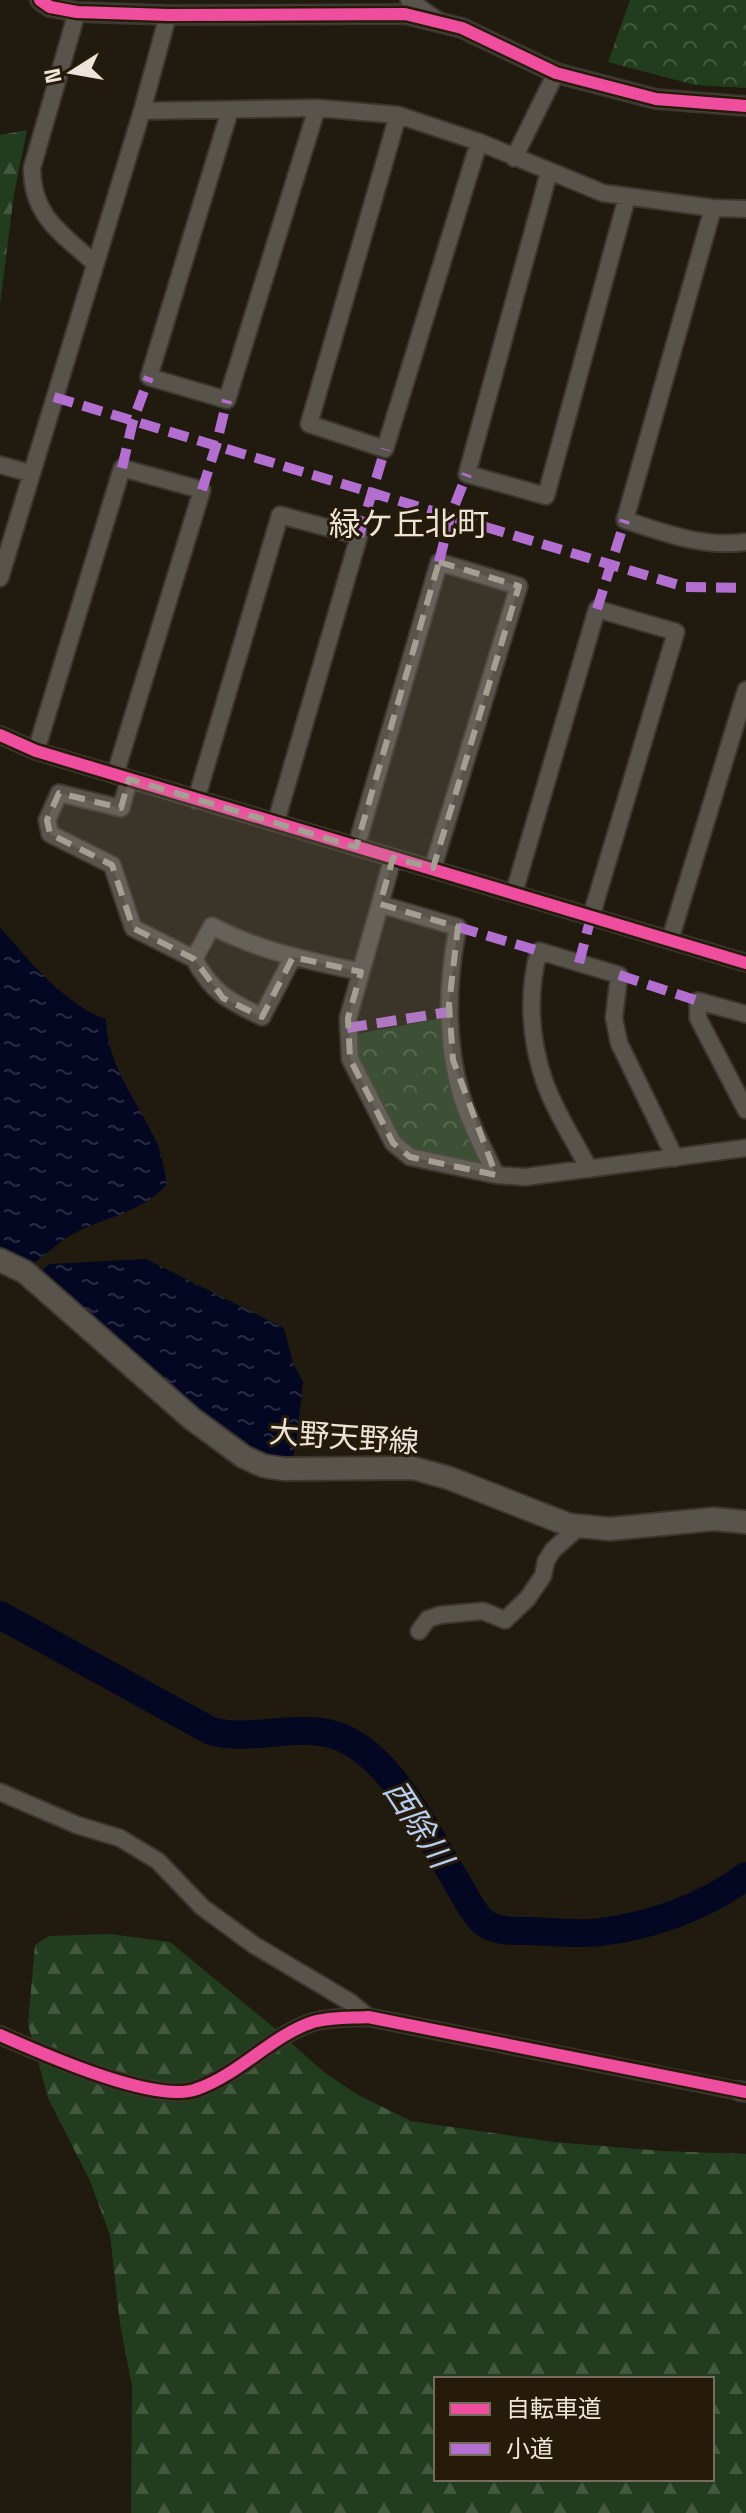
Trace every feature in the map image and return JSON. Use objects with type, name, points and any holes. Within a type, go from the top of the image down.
[{"type":"main road","name":"大野天野線","points":[[0,1260],[25,1272],[191,1418],[244,1457],[264,1466],[284,1469],[413,1468],[449,1478],[569,1525],[610,1529],[714,1519],[746,1522]]},
{"type":"street","points":[[40,0],[50,7],[77,12],[168,15],[405,14],[462,28],[556,73],[656,99],[746,106]]},
{"type":"street","points":[[409,0],[437,21]]},
{"type":"street","points":[[77,12],[32,168],[32,186],[36,201],[46,217],[94,263]]},
{"type":"street","points":[[0,578],[142,111],[168,15]]},
{"type":"street","points":[[514,158],[556,73]]},
{"type":"street","points":[[142,111],[317,108],[398,115],[479,142],[603,193],[713,208],[746,209]]},
{"type":"street","points":[[230,110],[149,377],[227,400],[317,108]]},
{"type":"street","points":[[398,115],[309,424],[385,449],[479,142]]},
{"type":"street","points":[[549,172],[467,474],[546,496],[627,197]]},
{"type":"street","points":[[713,208],[625,520],[687,540],[722,546],[746,542]]},
{"type":"street","points":[[0,465],[30,473]]},
{"type":"street","points":[[36,751],[122,468],[202,490],[122,777],[121,808],[59,793],[47,820],[50,834],[112,865],[133,928],[194,959],[204,977],[223,998],[262,1017],[293,957]]},
{"type":"street","points":[[196,800],[280,515],[359,536],[276,822]]},
{"type":"street","points":[[356,847],[439,562],[519,586],[433,868]]},
{"type":"street","points":[[514,893],[597,609],[676,632],[591,917]]},
{"type":"street","points":[[670,940],[746,690]]},
{"type":"street","points":[[0,735],[36,751],[196,800],[746,963]]},
{"type":"street","points":[[393,858],[348,1018],[350,1059],[393,1143],[410,1157],[496,1175],[525,1177],[746,1148]]},
{"type":"street","points":[[380,904],[458,927],[451,964],[449,1004],[453,1060],[462,1097],[496,1175]]},
{"type":"street","points":[[194,959],[212,926],[242,942],[361,972]]},
{"type":"street","points":[[589,1169],[544,1082],[534,1038],[531,996],[539,951],[619,975],[614,1018],[619,1043],[675,1158]]},
{"type":"street","points":[[746,1014],[698,1001],[698,1018],[746,1110]]},
{"type":"street","points":[[419,1631],[428,1619],[440,1615],[483,1611],[505,1620],[535,1588],[553,1550],[580,1526]]},
{"type":"street","points":[[0,1792],[77,1825],[120,1838],[145,1853],[158,1861],[202,1907],[243,1938],[350,2002],[368,2017]]},
{"type":"street","points":[[0,2035],[74,2068],[165,2093],[196,2090],[290,2032],[316,2021],[368,2017],[742,2092]]},
{"type":"highlighted area","points":[[439,562],[519,586],[433,868],[393,858],[380,904],[458,927],[449,1004],[453,1060],[496,1175],[410,1157],[393,1143],[350,1059],[348,1018],[361,972],[293,957],[262,1017],[223,998],[194,959],[133,928],[112,865],[50,834],[47,820],[59,793],[121,808],[129,779],[356,847]]},
{"type":"green space","points":[[630,0],[746,0],[746,88],[695,85],[608,62]]},
{"type":"green space","points":[[27,130],[14,194],[0,304],[0,135]]},
{"type":"green space","points":[[448,1017],[451,1060],[491,1171],[411,1155],[394,1140],[358,1073],[351,1035]]},
{"type":"green space","points":[[110,1934],[170,1942],[324,2072],[358,2095],[411,2121],[554,2142],[746,2154],[746,2513],[131,2513],[132,2386],[120,2324],[110,2235],[90,2181],[48,2098],[28,2024],[35,1945],[49,1936]]},
{"type":"water","points":[[0,927],[63,993],[106,1019],[117,1067],[156,1141],[167,1184],[146,1202],[71,1235],[30,1265],[0,1252]]},
{"type":"water","points":[[146,1259],[284,1328],[293,1363],[303,1382],[291,1464],[249,1453],[40,1273],[49,1264]]},
{"type":"waterway","name":"西除川","points":[[0,1615],[211,1731],[243,1735],[312,1731],[343,1738],[361,1748],[377,1762],[406,1798],[473,1909],[481,1920],[492,1927],[513,1931],[575,1933],[619,1929],[658,1920],[695,1906],[746,1876]]},
{"type":"marked path","points":[[122,468],[133,421],[149,377]]},
{"type":"marked path","points":[[54,397],[685,587],[746,588]]},
{"type":"marked path","points":[[202,490],[227,400]]},
{"type":"marked path","points":[[359,536],[385,449]]},
{"type":"marked path","points":[[439,562],[450,517],[467,474]]},
{"type":"marked path","points":[[597,609],[625,520]]},
{"type":"marked path","points":[[579,963],[591,917]]},
{"type":"marked path","points":[[458,927],[539,951]]},
{"type":"marked path","points":[[619,975],[698,1001]]},
{"type":"marked path","points":[[347,1028],[449,1012]]},
{"type":"cycle path","points":[[40,0],[50,7],[77,12],[168,15],[405,14],[462,28],[556,73],[656,99],[746,106]]},
{"type":"cycle path","points":[[0,735],[36,751],[746,963]]},
{"type":"cycle path","points":[[0,2035],[98,2075],[155,2090],[178,2092],[213,2082],[283,2036],[313,2022],[368,2017],[746,2092]]},
{"type":"district","name":"緑ケ丘北町","points":[[409,524]]}]
